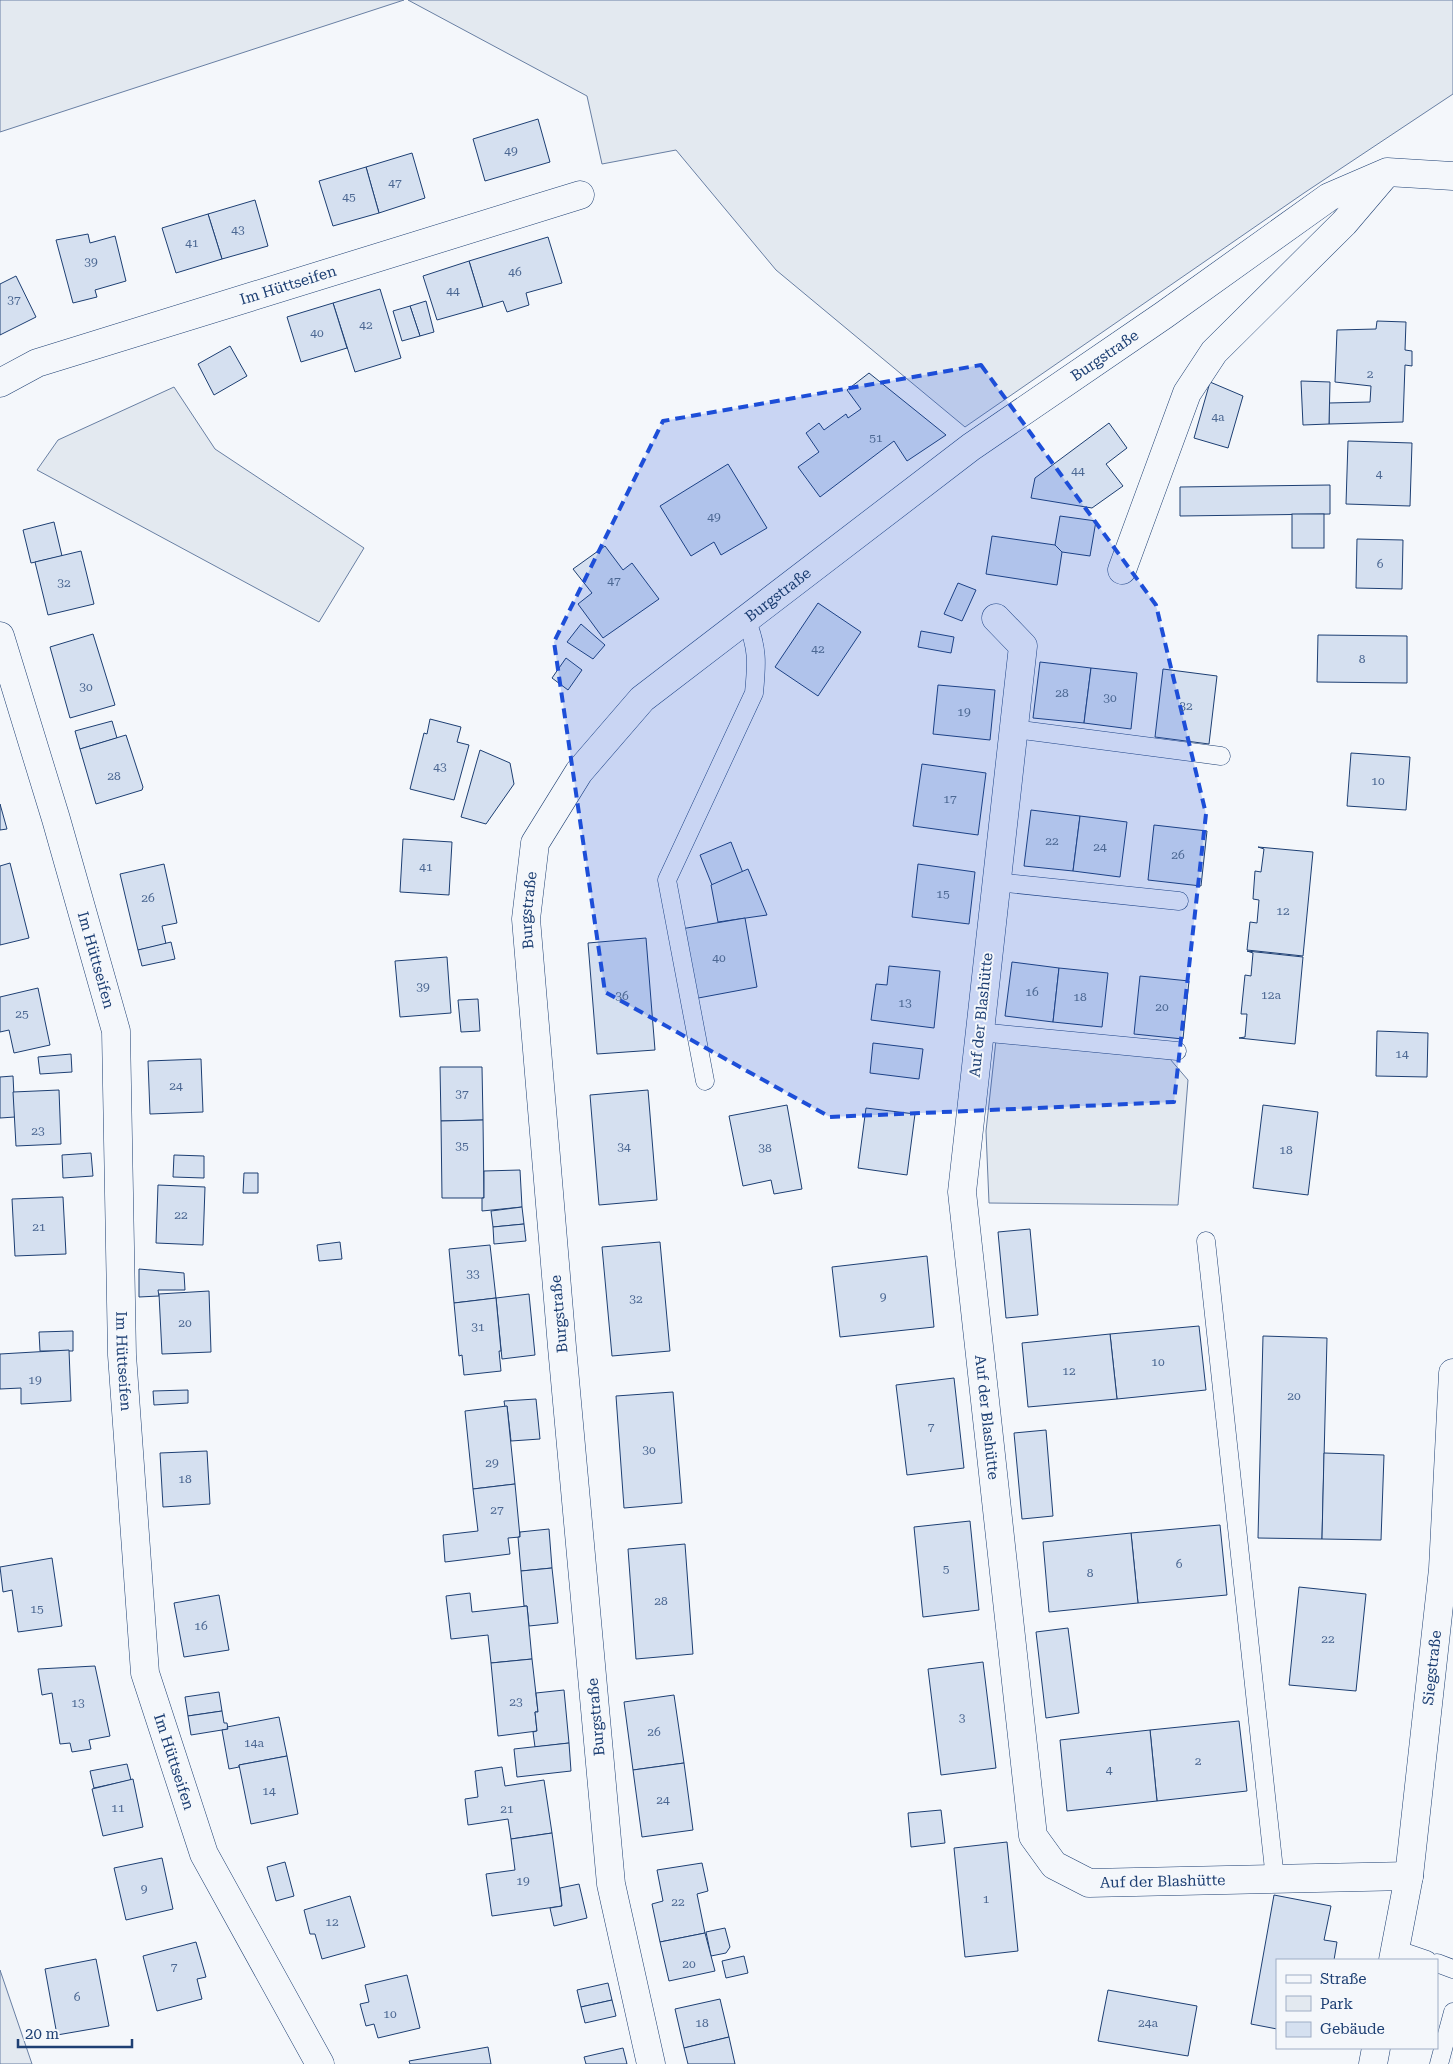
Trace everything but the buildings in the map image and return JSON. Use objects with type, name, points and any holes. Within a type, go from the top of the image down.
[{"type":"street","name":"Burgstraße","points":[[651,2064],[611,1884],[562,1347],[526,919],[535,843],[579,772],[642,699],[971,447],[1164,315],[1329,197],[1387,172],[1453,176]]},
{"type":"street","points":[[1122,570],[1187,393],[1214,352],[1344,223],[1387,172]]},
{"type":"street","name":"Im Hüttseifen","points":[[0,383],[37,363],[580,195]]},
{"type":"street","name":"Auf der Blashütte","points":[[996,618],[1023,646],[962,1192],[1033,1836],[1054,1865],[1089,1883],[1409,1876]]},
{"type":"street","name":"Im Hüttseifen","points":[[0,636],[56,819],[116,1031],[122,1354],[145,1673],[204,1854],[320,2064]]},
{"type":"street","name":"Siegstraße","points":[[1394,1955],[1409,1876],[1443,1569],[1453,1373]]},
{"type":"street","points":[[1373,2064],[1376,2049]]},
{"type":"lane","points":[[705,1082],[667,880],[754,693],[757,663],[754,638],[746,619]]},
{"type":"lane","points":[[1014,729],[1221,756]]},
{"type":"lane","points":[[996,882],[1179,901]]},
{"type":"lane","points":[[979,1032],[1176,1051]]},
{"type":"lane","points":[[1206,1241],[1275,1879]]},
{"type":"lane","points":[[1394,1955],[1420,1959]]},
{"type":"lane","points":[[1438,1963],[1453,1969]]},
{"type":"lane","points":[[1439,2064],[1453,2012]]},
{"type":"highlighted area","points":[[981,365],[1156,605],[1206,814],[1174,1102],[830,1117],[605,992],[554,642],[663,421]]},
{"type":"green space","points":[[0,0],[404,0],[0,132]]},
{"type":"green space","points":[[408,0],[1453,0],[1453,94],[1304,193],[965,427],[776,270],[676,150],[602,164],[587,96]]},
{"type":"green space","points":[[174,387],[215,449],[364,548],[319,622],[37,470],[58,440]]},
{"type":"green space","points":[[996,1040],[1170,1059],[1188,1080],[1178,1205],[989,1203],[986,1131]]},
{"type":"green space","points":[[0,1970],[32,2064],[0,2064]]}]
